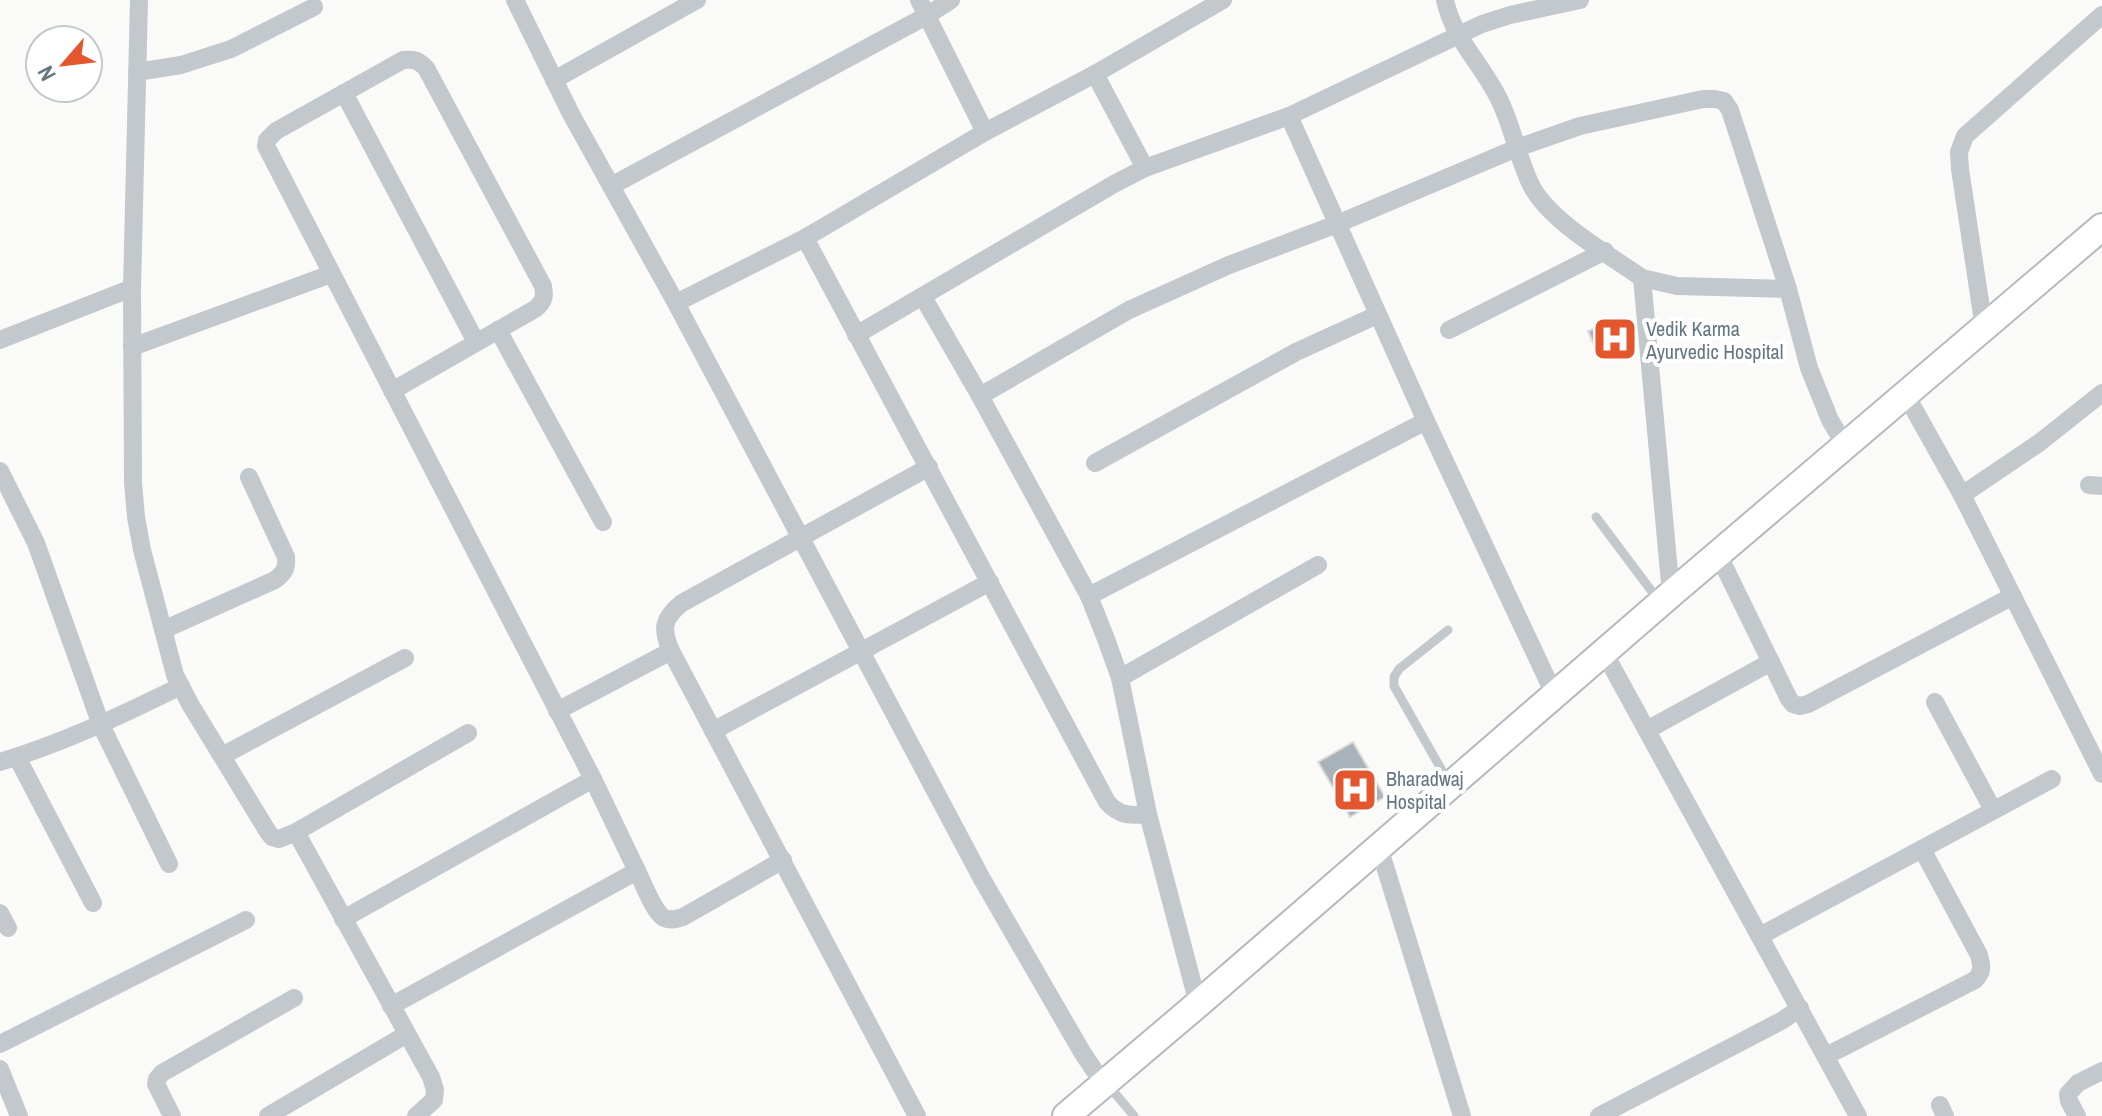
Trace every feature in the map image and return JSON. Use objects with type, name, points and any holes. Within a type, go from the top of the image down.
[{"type":"main road","points":[[1066,1116],[2102,227]]},
{"type":"street","points":[[139,0],[132,288],[133,483],[136,517],[175,675],[272,837],[279,839],[468,733]]},
{"type":"street","points":[[515,0],[554,80],[801,536],[982,879],[1082,1052],[1106,1082]]},
{"type":"street","points":[[554,80],[697,0]]},
{"type":"street","points":[[611,186],[924,8],[951,0]]},
{"type":"street","points":[[676,303],[805,238],[985,132],[1095,74],[1223,0]]},
{"type":"street","points":[[1445,0],[1457,35],[1482,68],[1499,98],[1530,183],[1540,202],[1553,215],[1642,278],[1677,286],[1788,289]]},
{"type":"street","points":[[856,335],[1145,168],[1289,116],[1457,35],[1497,19],[1580,0]]},
{"type":"street","points":[[137,72],[181,65],[231,49],[314,7]]},
{"type":"street","points":[[924,8],[985,132]]},
{"type":"street","points":[[1984,328],[1960,169],[1959,152],[1965,136],[2102,15]]},
{"type":"street","points":[[392,391],[542,303],[545,295],[543,286],[426,68],[412,59],[403,60],[276,131],[267,140],[266,146],[331,274],[593,779],[658,913],[665,919],[683,917],[783,860]]},
{"type":"street","points":[[1095,74],[1145,168]]},
{"type":"street","points":[[344,93],[476,342]]},
{"type":"street","points":[[980,396],[1129,310],[1229,265],[1337,224],[1517,148],[1580,126],[1715,99],[1724,101],[1730,110],[1788,289],[1809,368],[1820,398],[1846,447]]},
{"type":"street","points":[[1289,116],[1377,315],[1555,696]]},
{"type":"street","points":[[805,238],[1107,802],[1123,814],[1148,814]]},
{"type":"street","points":[[1449,330],[1605,251]]},
{"type":"street","points":[[132,347],[331,274]]},
{"type":"street","points":[[1642,278],[1666,599]]},
{"type":"street","points":[[0,340],[132,288]]},
{"type":"street","points":[[923,297],[1089,596],[1120,678],[1148,814],[1198,1004]]},
{"type":"street","points":[[1095,463],[1296,352],[1377,315]]},
{"type":"street","points":[[498,330],[603,522]]},
{"type":"street","points":[[1962,495],[2039,443],[2102,393]]},
{"type":"street","points":[[1906,395],[1962,495],[2100,768]]},
{"type":"street","points":[[1089,596],[1426,421]]},
{"type":"street","points":[[917,1116],[671,651],[664,629],[672,611],[682,603],[929,467]]},
{"type":"street","points":[[0,471],[36,543],[101,725],[169,864]]},
{"type":"street","points":[[163,630],[275,580],[287,567],[286,557],[249,477]]},
{"type":"street","points":[[1719,556],[1793,704],[1800,706],[2013,596]]},
{"type":"street","points":[[1120,678],[1318,565]]},
{"type":"street","points":[[713,731],[990,582]]},
{"type":"street","points":[[557,711],[671,651]]},
{"type":"street","points":[[1605,654],[1858,1116]]},
{"type":"street","points":[[222,756],[405,658]]},
{"type":"street","points":[[1647,730],[1771,662]]},
{"type":"street","points":[[93,903],[8,760],[101,725],[181,686]]},
{"type":"street","points":[[1935,702],[1993,810]]},
{"type":"street","points":[[343,919],[593,779]]},
{"type":"street","points":[[1760,936],[2052,779]]},
{"type":"street","points":[[296,832],[431,1077],[434,1100],[416,1116]]},
{"type":"street","points":[[1379,847],[1462,1116]]},
{"type":"street","points":[[1826,1056],[1981,975],[1979,955],[1922,849]]},
{"type":"street","points":[[391,1006],[637,871]]},
{"type":"street","points":[[0,1044],[246,920]]},
{"type":"street","points":[[172,1116],[156,1084],[162,1073],[294,998]]},
{"type":"street","points":[[1599,1116],[1770,1027],[1800,1008]]},
{"type":"street","points":[[268,1116],[407,1034]]},
{"type":"street","points":[[0,1069],[19,1116]]},
{"type":"street","points":[[2077,1116],[2069,1101],[2071,1088],[2102,1071]]},
{"type":"lane","points":[[1596,517],[1666,599]]},
{"type":"lane","points":[[1448,630],[1399,669],[1394,677],[1394,686],[1451,786]]},
{"type":"lane","points":[[1106,1082],[1134,1116]]},
{"type":"building","points":[[1618,319],[1628,343],[1598,355],[1588,331]]},
{"type":"building","points":[[1353,742],[1385,797],[1350,817],[1318,762]]},
{"type":"place","name":"Vedik Karma Ayurvedic Hospital","points":[[1615,339]]},
{"type":"place","name":"Bharadwaj Hospital","points":[[1355,790]]}]
